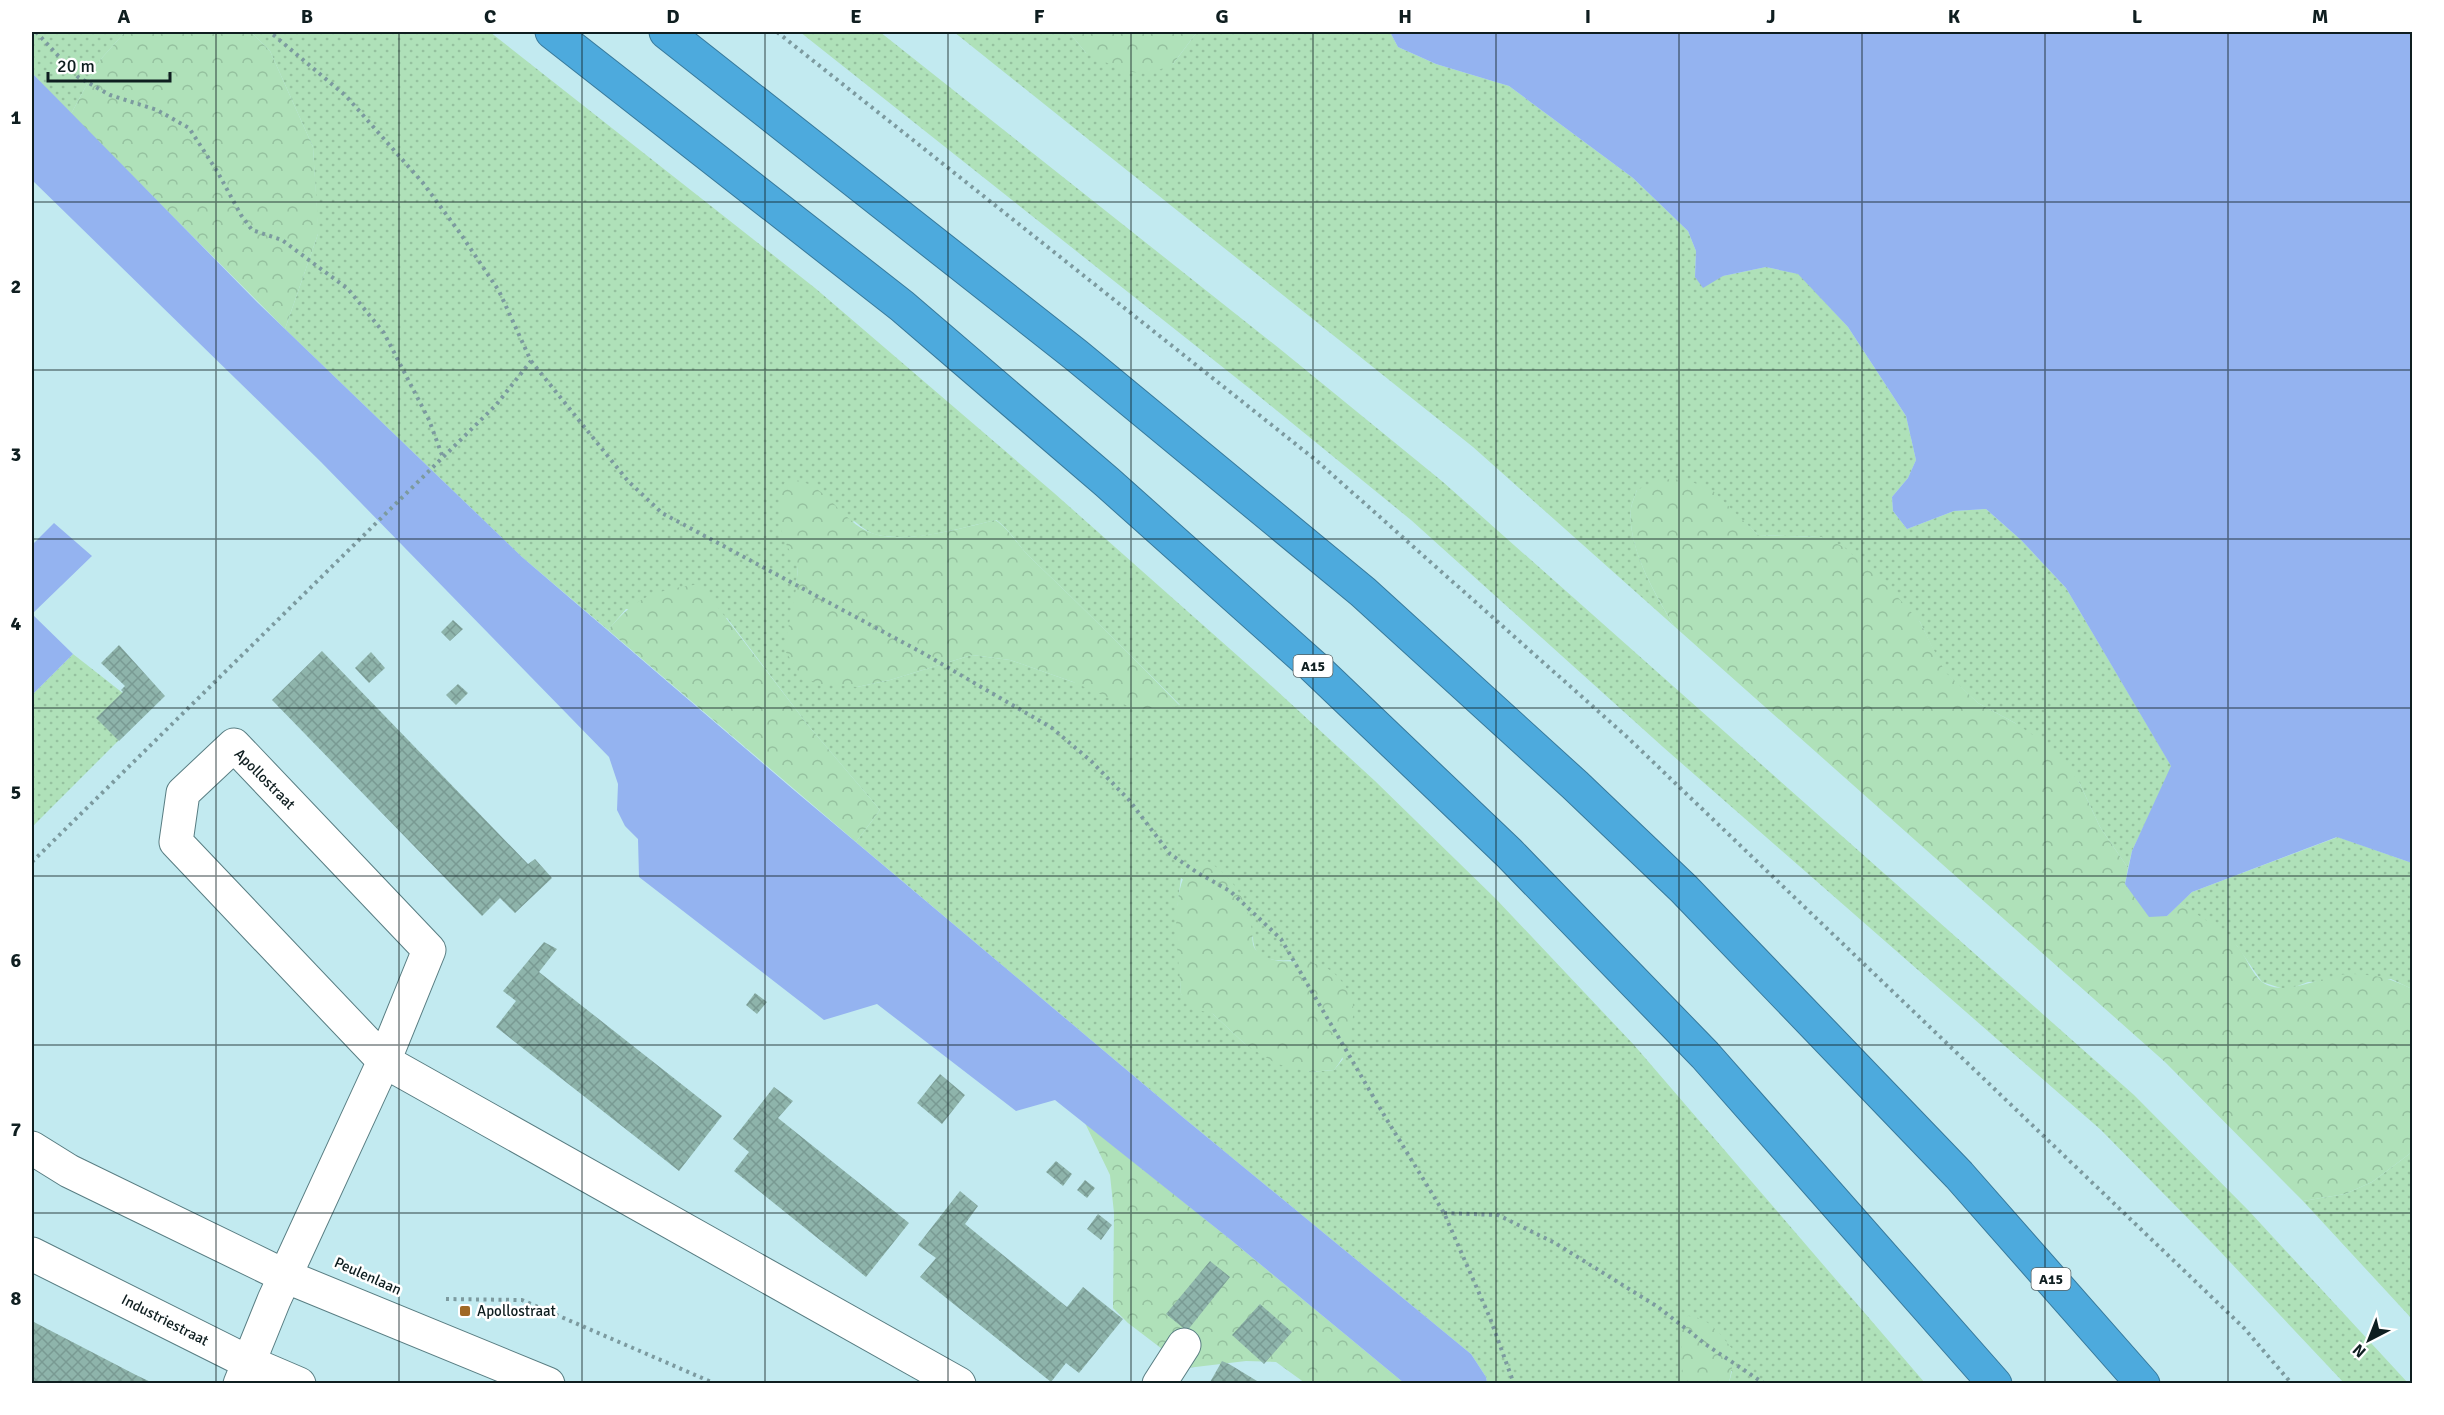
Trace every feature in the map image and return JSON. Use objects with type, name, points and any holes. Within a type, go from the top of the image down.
[{"type":"highway","name":"A15","points":[[552,32],[902,306],[1107,482],[1313,666],[1509,853],[1706,1055],[1995,1383]]},
{"type":"highway","name":"A15","points":[[666,32],[1076,355],[1354,585],[1575,785],[1692,897],[1959,1175],[2143,1383]]},
{"type":"street","name":"Apollostraat","points":[[245,1373],[285,1276],[384,1060],[429,950],[234,745],[183,793],[176,842],[384,1060],[959,1383]]},
{"type":"street","name":"Peulenlaan","points":[[32,1148],[69,1171],[285,1276],[548,1383]]},
{"type":"street","name":"Industriestraat","points":[[32,1254],[245,1373],[299,1383]]},
{"type":"street","points":[[1159,1383],[1184,1345]]},
{"type":"path","points":[[36,32],[78,77],[110,95],[157,110],[189,128],[217,171],[241,216],[252,230],[282,240],[348,289],[384,333],[429,420],[442,455]]},
{"type":"path","points":[[270,32],[346,96],[423,183],[499,291],[531,360],[628,481],[662,513],[921,652],[1052,728],[1091,761],[1129,800],[1170,854],[1230,891],[1281,939],[1444,1213],[1490,1318],[1514,1383]]},
{"type":"path","points":[[777,32],[1317,461],[1608,720],[2244,1328],[2292,1383]]},
{"type":"path","points":[[32,862],[495,405],[531,360]]},
{"type":"path","points":[[1444,1213],[1498,1215],[1555,1244],[1658,1306],[1708,1346],[1765,1383]]},
{"type":"path","points":[[442,1299],[522,1300],[716,1383]]},
{"type":"green space","points":[[32,32],[125,32],[100,60],[71,114],[32,73]]},
{"type":"green space","points":[[125,32],[251,32],[270,51],[313,147],[318,224],[318,234],[285,329],[71,114],[100,60]]},
{"type":"green space","points":[[251,32],[490,32],[815,288],[1054,493],[1265,680],[1375,781],[1496,899],[1634,1045],[1925,1383],[1729,1383],[1732,1371],[1684,1368],[1683,1383],[1487,1383],[1486,1377],[1471,1354],[1185,1119],[856,842],[880,810],[807,724],[727,618],[626,609],[608,630],[522,557],[285,329],[318,234],[313,147],[270,51]],"holes":[[[996,520],[1028,555],[1180,705],[1073,682],[1010,660],[972,655],[890,680],[857,687],[796,589],[798,566],[854,521],[875,534],[911,537]],[[1181,878],[1253,937],[1254,945],[1261,956],[1273,960],[1294,960],[1343,1059],[1334,1070],[1310,1072],[1246,1045],[1213,1014],[1181,994],[1177,909]]]},
{"type":"green space","points":[[800,32],[880,32],[1280,349],[1443,482],[2134,1095],[2249,1211],[2408,1383],[2344,1383],[2214,1245],[2101,1130],[1663,747],[1411,520],[1249,388]]},
{"type":"green space","points":[[954,32],[1069,32],[1086,53],[1173,64],[1197,32],[1390,32],[1398,47],[1436,64],[1509,86],[1633,178],[1688,231],[1696,251],[1695,277],[1723,276],[1766,267],[1799,274],[1848,327],[1906,416],[1916,460],[1908,478],[1892,497],[1893,511],[1907,529],[1954,511],[1986,509],[2021,540],[2066,588],[2172,767],[2132,851],[2128,868],[2100,827],[2079,782],[2015,723],[1978,703],[1944,672],[1920,622],[1821,537],[1758,535],[1742,520],[1637,490],[1631,508],[1633,538],[1644,570],[1674,626],[1473,447]]},
{"type":"green space","points":[[1069,32],[1197,32],[1173,64],[1149,74],[1124,71],[1086,53]]},
{"type":"green space","points":[[787,479],[801,481],[812,486],[858,526],[882,536],[932,534],[995,520],[1180,706],[1135,709],[1073,682],[1010,660],[972,655],[890,680],[857,687],[819,684],[801,676],[784,649],[796,589],[798,566],[781,529],[779,492]]},
{"type":"green space","points":[[1659,479],[1687,480],[1712,490],[1758,535],[1821,537],[1844,547],[1892,591],[1920,622],[1945,672],[1978,703],[2015,723],[2055,750],[2079,782],[2100,827],[2128,868],[2125,884],[2167,916],[2180,903],[2211,924],[2239,948],[2255,975],[2262,982],[2272,987],[2282,988],[2340,975],[2359,974],[2398,982],[2412,989],[2412,1152],[2372,1182],[2345,1194],[2303,1201],[2165,1062],[1674,626],[1644,570],[1633,539],[1631,523],[1631,508],[1637,490]]},
{"type":"green space","points":[[700,584],[807,724],[880,810],[856,842],[608,630],[629,609],[648,596],[670,589]]},
{"type":"green space","points":[[73,654],[147,712],[32,827],[32,695]]},
{"type":"green space","points":[[2338,837],[2412,863],[2412,989],[2391,979],[2308,982],[2287,990],[2262,982],[2237,946],[2180,903],[2192,892]]},
{"type":"green space","points":[[1206,860],[1224,874],[1242,898],[1252,930],[1253,944],[1257,951],[1276,960],[1323,966],[1335,974],[1345,986],[1352,1000],[1353,1015],[1348,1044],[1334,1070],[1310,1072],[1277,1064],[1246,1045],[1213,1014],[1195,1009],[1181,994],[1176,927],[1179,893],[1191,863]]},
{"type":"green space","points":[[1085,1123],[1404,1383],[1305,1383],[1276,1362],[1246,1361],[1187,1368],[1128,1323],[1113,1308],[1114,1213],[1110,1175]]},
{"type":"green space","points":[[2412,1152],[2412,1319],[2303,1201],[2345,1194],[2372,1182]]},
{"type":"green space","points":[[1688,1316],[1696,1317],[1709,1324],[1735,1352],[1729,1383],[1683,1383],[1681,1322]]},
{"type":"water","points":[[1390,32],[2412,32],[2412,863],[2337,837],[2192,892],[2167,916],[2149,917],[2125,884],[2132,851],[2171,766],[2066,588],[2021,540],[1986,509],[1954,511],[1907,529],[1893,511],[1892,497],[1908,478],[1916,460],[1906,416],[1848,327],[1798,274],[1766,267],[1723,276],[1703,288],[1695,277],[1696,251],[1688,231],[1633,178],[1509,86],[1436,64],[1398,47]]},
{"type":"water","points":[[32,73],[258,303],[522,557],[795,791],[1185,1119],[1471,1354],[1486,1377],[1487,1383],[1404,1383],[1231,1240],[1055,1100],[1016,1111],[877,1004],[824,1020],[639,877],[638,839],[625,826],[617,810],[618,784],[609,757],[321,462],[32,180]]},
{"type":"water","points":[[54,523],[92,556],[32,614],[32,545]]},
{"type":"water","points":[[32,614],[73,654],[32,695]]},
{"type":"building","points":[[453,620],[463,629],[450,641],[441,632]]},
{"type":"building","points":[[119,645],[165,696],[119,741],[96,718],[123,692],[121,690],[125,686],[101,663]]},
{"type":"building","points":[[322,651],[528,864],[535,859],[552,878],[515,913],[500,898],[482,916],[272,700]]},
{"type":"building","points":[[371,652],[385,668],[369,683],[355,668]]},
{"type":"building","points":[[458,684],[468,693],[456,705],[446,695]]},
{"type":"building","points":[[544,942],[557,949],[539,972],[722,1116],[679,1171],[496,1027],[516,1001],[503,991]]},
{"type":"building","points":[[755,993],[767,1002],[757,1014],[746,1005]]},
{"type":"building","points":[[940,1074],[965,1095],[942,1124],[917,1103]]},
{"type":"building","points":[[774,1087],[793,1101],[778,1118],[909,1223],[866,1277],[734,1171],[749,1152],[733,1139]]},
{"type":"building","points":[[1056,1161],[1072,1174],[1063,1186],[1046,1172]]},
{"type":"building","points":[[1085,1180],[1095,1188],[1087,1198],[1077,1190]]},
{"type":"building","points":[[960,1191],[978,1206],[965,1224],[1067,1307],[1083,1287],[1123,1319],[1079,1373],[1066,1363],[1051,1382],[920,1277],[936,1258],[918,1245]]},
{"type":"building","points":[[1098,1214],[1112,1225],[1101,1240],[1087,1229]]},
{"type":"building","points":[[1210,1261],[1230,1277],[1187,1331],[1166,1314]]},
{"type":"building","points":[[1260,1304],[1292,1332],[1264,1364],[1232,1335]]},
{"type":"building","points":[[32,1321],[136,1375],[155,1384],[32,1384]]},
{"type":"building","points":[[1222,1361],[1229,1364],[1262,1384],[1209,1384]]},
{"type":"place","name":"Apollostraat","points":[[465,1311]]}]
